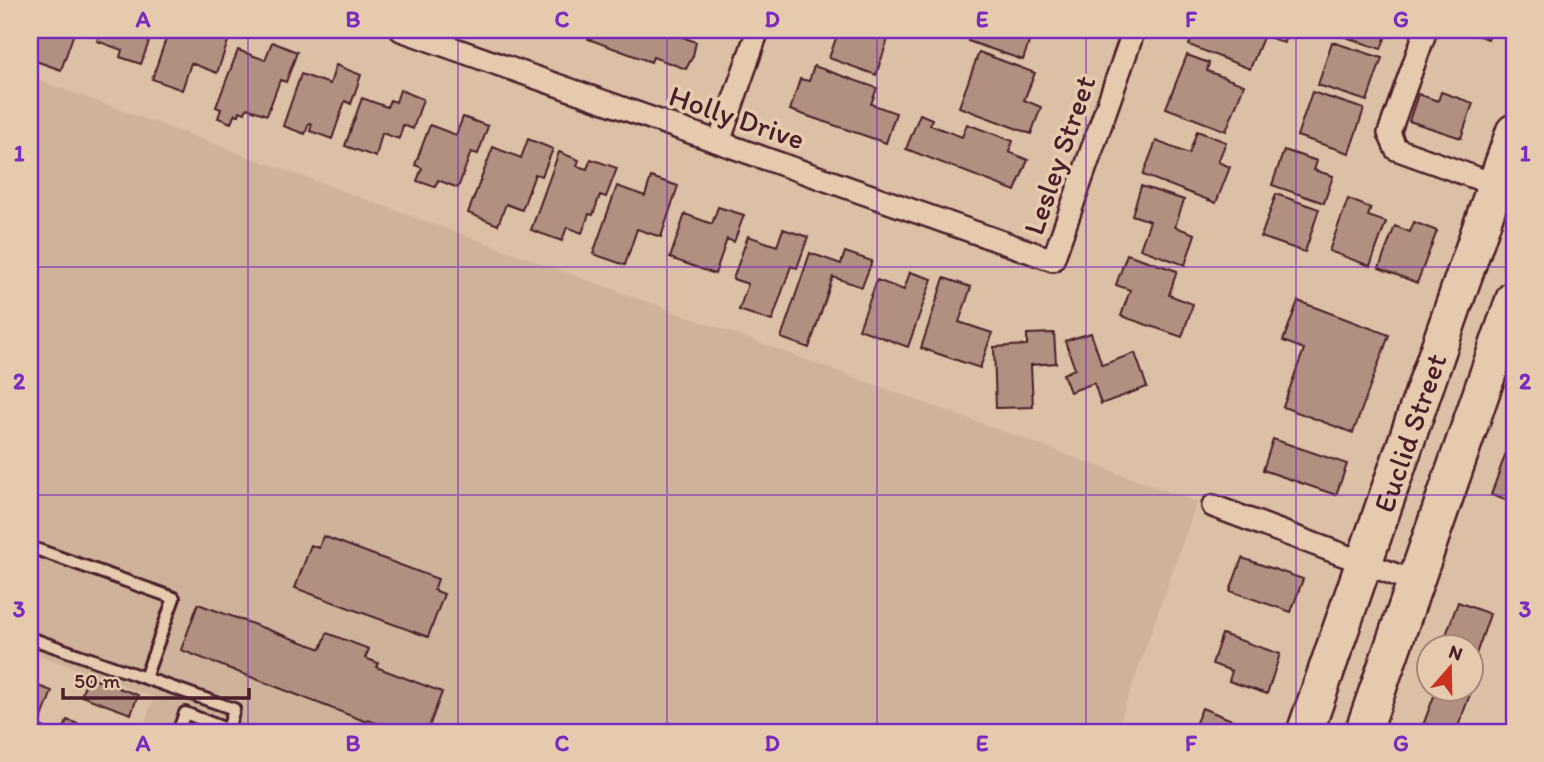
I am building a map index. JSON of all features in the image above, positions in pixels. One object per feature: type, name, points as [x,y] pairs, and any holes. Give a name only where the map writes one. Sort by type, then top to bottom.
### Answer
[{"type":"main road","name":"Euclid Street","points":[[1305,732],[1514,132]]},
{"type":"main road","name":"Euclid Street","points":[[1363,732],[1514,299]]},
{"type":"street","name":"Holly Drive","points":[[401,30],[1053,260]]},
{"type":"street","points":[[719,142],[758,30]]},
{"type":"street","name":"Lesley Street","points":[[1053,260],[1134,30]]},
{"type":"street","points":[[1426,30],[1389,133],[1396,149],[1496,185]]},
{"type":"street","points":[[1213,506],[1415,582]]},
{"type":"lane","points":[[30,547],[174,598],[145,678]]},
{"type":"lane","points":[[30,638],[234,709],[231,731],[185,713],[178,732]]},
{"type":"shaded area","points":[[30,77],[1197,502],[1116,732],[141,732],[154,697],[30,652]]},
{"type":"building","points":[[38,30],[75,30],[61,70],[30,59]]},
{"type":"building","points":[[101,30],[153,30],[141,64],[120,57],[122,50],[97,41]]},
{"type":"building","points":[[169,30],[232,30],[217,73],[191,63],[182,90],[152,79]]},
{"type":"building","points":[[592,30],[672,30],[671,33],[696,42],[686,69],[653,57],[651,62],[588,39]]},
{"type":"building","points":[[839,30],[891,30],[876,75],[829,58]]},
{"type":"building","points":[[971,30],[1033,30],[1023,60],[968,41]]},
{"type":"building","points":[[1039,30],[1068,30],[1065,38]]},
{"type":"building","points":[[1195,30],[1289,30],[1284,43],[1264,35],[1250,69],[1189,45]]},
{"type":"building","points":[[1341,30],[1388,30],[1381,49],[1339,35]]},
{"type":"building","points":[[1462,30],[1491,30],[1488,39]]},
{"type":"building","points":[[272,42],[297,52],[286,82],[280,80],[267,115],[247,108],[245,113],[240,111],[239,115],[235,114],[231,123],[218,118],[221,109],[216,107],[238,50],[265,60]]},
{"type":"building","points":[[1332,42],[1382,58],[1367,101],[1318,85]]},
{"type":"building","points":[[979,52],[1035,73],[1024,100],[1041,107],[1031,134],[959,107]]},
{"type":"building","points":[[1187,55],[1209,63],[1207,71],[1244,85],[1226,131],[1166,108]]},
{"type":"building","points":[[336,65],[361,75],[351,104],[345,101],[332,139],[310,131],[312,124],[309,123],[305,134],[283,126],[301,74],[330,84]]},
{"type":"building","points":[[814,66],[877,88],[871,104],[896,113],[886,143],[790,110],[800,79],[809,81]]},
{"type":"building","points":[[400,90],[423,99],[413,129],[403,125],[399,139],[382,133],[376,157],[345,146],[362,98],[387,107],[390,100],[396,102]]},
{"type":"building","points":[[1312,92],[1364,109],[1349,153],[1297,136]]},
{"type":"building","points":[[1441,92],[1473,103],[1461,138],[1409,121],[1418,94],[1438,101]]},
{"type":"building","points":[[920,114],[932,119],[930,125],[962,137],[967,124],[1013,141],[1009,152],[1028,160],[1015,191],[906,149]]},
{"type":"building","points":[[463,117],[488,126],[478,154],[471,152],[458,188],[438,180],[435,187],[417,181],[422,168],[415,165],[430,125],[456,135]]},
{"type":"building","points":[[1197,131],[1226,142],[1218,162],[1230,167],[1216,203],[1143,175],[1156,141],[1189,154]]},
{"type":"building","points":[[528,139],[553,149],[542,176],[535,174],[522,210],[506,204],[498,225],[468,213],[493,147],[521,158]]},
{"type":"building","points":[[1284,150],[1317,161],[1314,170],[1333,176],[1324,203],[1272,185]]},
{"type":"building","points":[[559,152],[579,160],[577,166],[587,169],[591,159],[617,168],[606,197],[600,195],[593,215],[589,214],[582,233],[567,227],[562,241],[531,230]]},
{"type":"building","points":[[651,177],[678,186],[661,237],[637,229],[625,265],[593,254],[617,186],[645,196]]},
{"type":"building","points":[[1141,186],[1184,200],[1175,227],[1195,234],[1185,265],[1140,249],[1150,221],[1132,215]]},
{"type":"building","points":[[1276,194],[1319,209],[1305,252],[1261,237]]},
{"type":"building","points":[[1348,199],[1371,208],[1368,216],[1386,222],[1370,266],[1329,251]]},
{"type":"building","points":[[718,207],[744,215],[734,242],[727,239],[715,274],[670,258],[685,214],[712,224]]},
{"type":"building","points":[[1414,222],[1437,231],[1417,283],[1379,268],[1395,226],[1410,232]]},
{"type":"building","points":[[783,229],[808,237],[797,268],[791,266],[772,321],[739,310],[748,284],[733,279],[748,236],[777,246]]},
{"type":"building","points":[[845,252],[872,261],[862,287],[833,277],[809,348],[781,338],[810,253],[841,264]]},
{"type":"building","points":[[1127,254],[1177,271],[1169,295],[1193,304],[1182,337],[1121,316],[1130,290],[1116,285]]},
{"type":"building","points":[[910,272],[932,279],[908,347],[859,329],[877,280],[904,290]]},
{"type":"building","points":[[944,278],[971,287],[959,322],[992,333],[980,368],[921,348]]},
{"type":"building","points":[[1298,301],[1389,335],[1353,433],[1283,407],[1304,349],[1283,341]]},
{"type":"building","points":[[1054,333],[1056,363],[1031,365],[1033,407],[996,408],[994,347],[1027,345],[1027,334]]},
{"type":"building","points":[[1091,333],[1102,365],[1135,353],[1147,387],[1101,404],[1094,383],[1070,392],[1063,374],[1075,369],[1065,341]]},
{"type":"building","points":[[1273,439],[1347,464],[1336,495],[1263,470]]},
{"type":"building","points":[[1509,444],[1514,446],[1514,503],[1491,495]]},
{"type":"building","points":[[323,536],[438,579],[434,590],[444,594],[428,637],[295,588],[311,545],[319,548]]},
{"type":"building","points":[[1242,558],[1303,579],[1291,612],[1230,591]]},
{"type":"building","points":[[1458,602],[1490,614],[1484,632],[1447,632]]},
{"type":"building","points":[[198,604],[321,649],[327,633],[369,649],[365,658],[378,663],[376,667],[442,692],[427,732],[401,732],[368,720],[367,722],[181,650]]},
{"type":"building","points":[[1222,634],[1280,654],[1267,694],[1229,681],[1232,671],[1212,664]]},
{"type":"building","points":[[88,677],[138,695],[131,714],[81,696]]},
{"type":"building","points":[[30,683],[52,691],[41,720],[32,716],[30,718]]},
{"type":"building","points":[[1432,702],[1467,702],[1456,732],[1433,732],[1422,728]]},
{"type":"building","points":[[1202,708],[1252,728],[1250,732],[1192,732]]},
{"type":"building","points":[[67,720],[101,732],[63,732]]},
{"type":"building","points":[[32,723],[53,731],[53,732],[30,732]]}]
